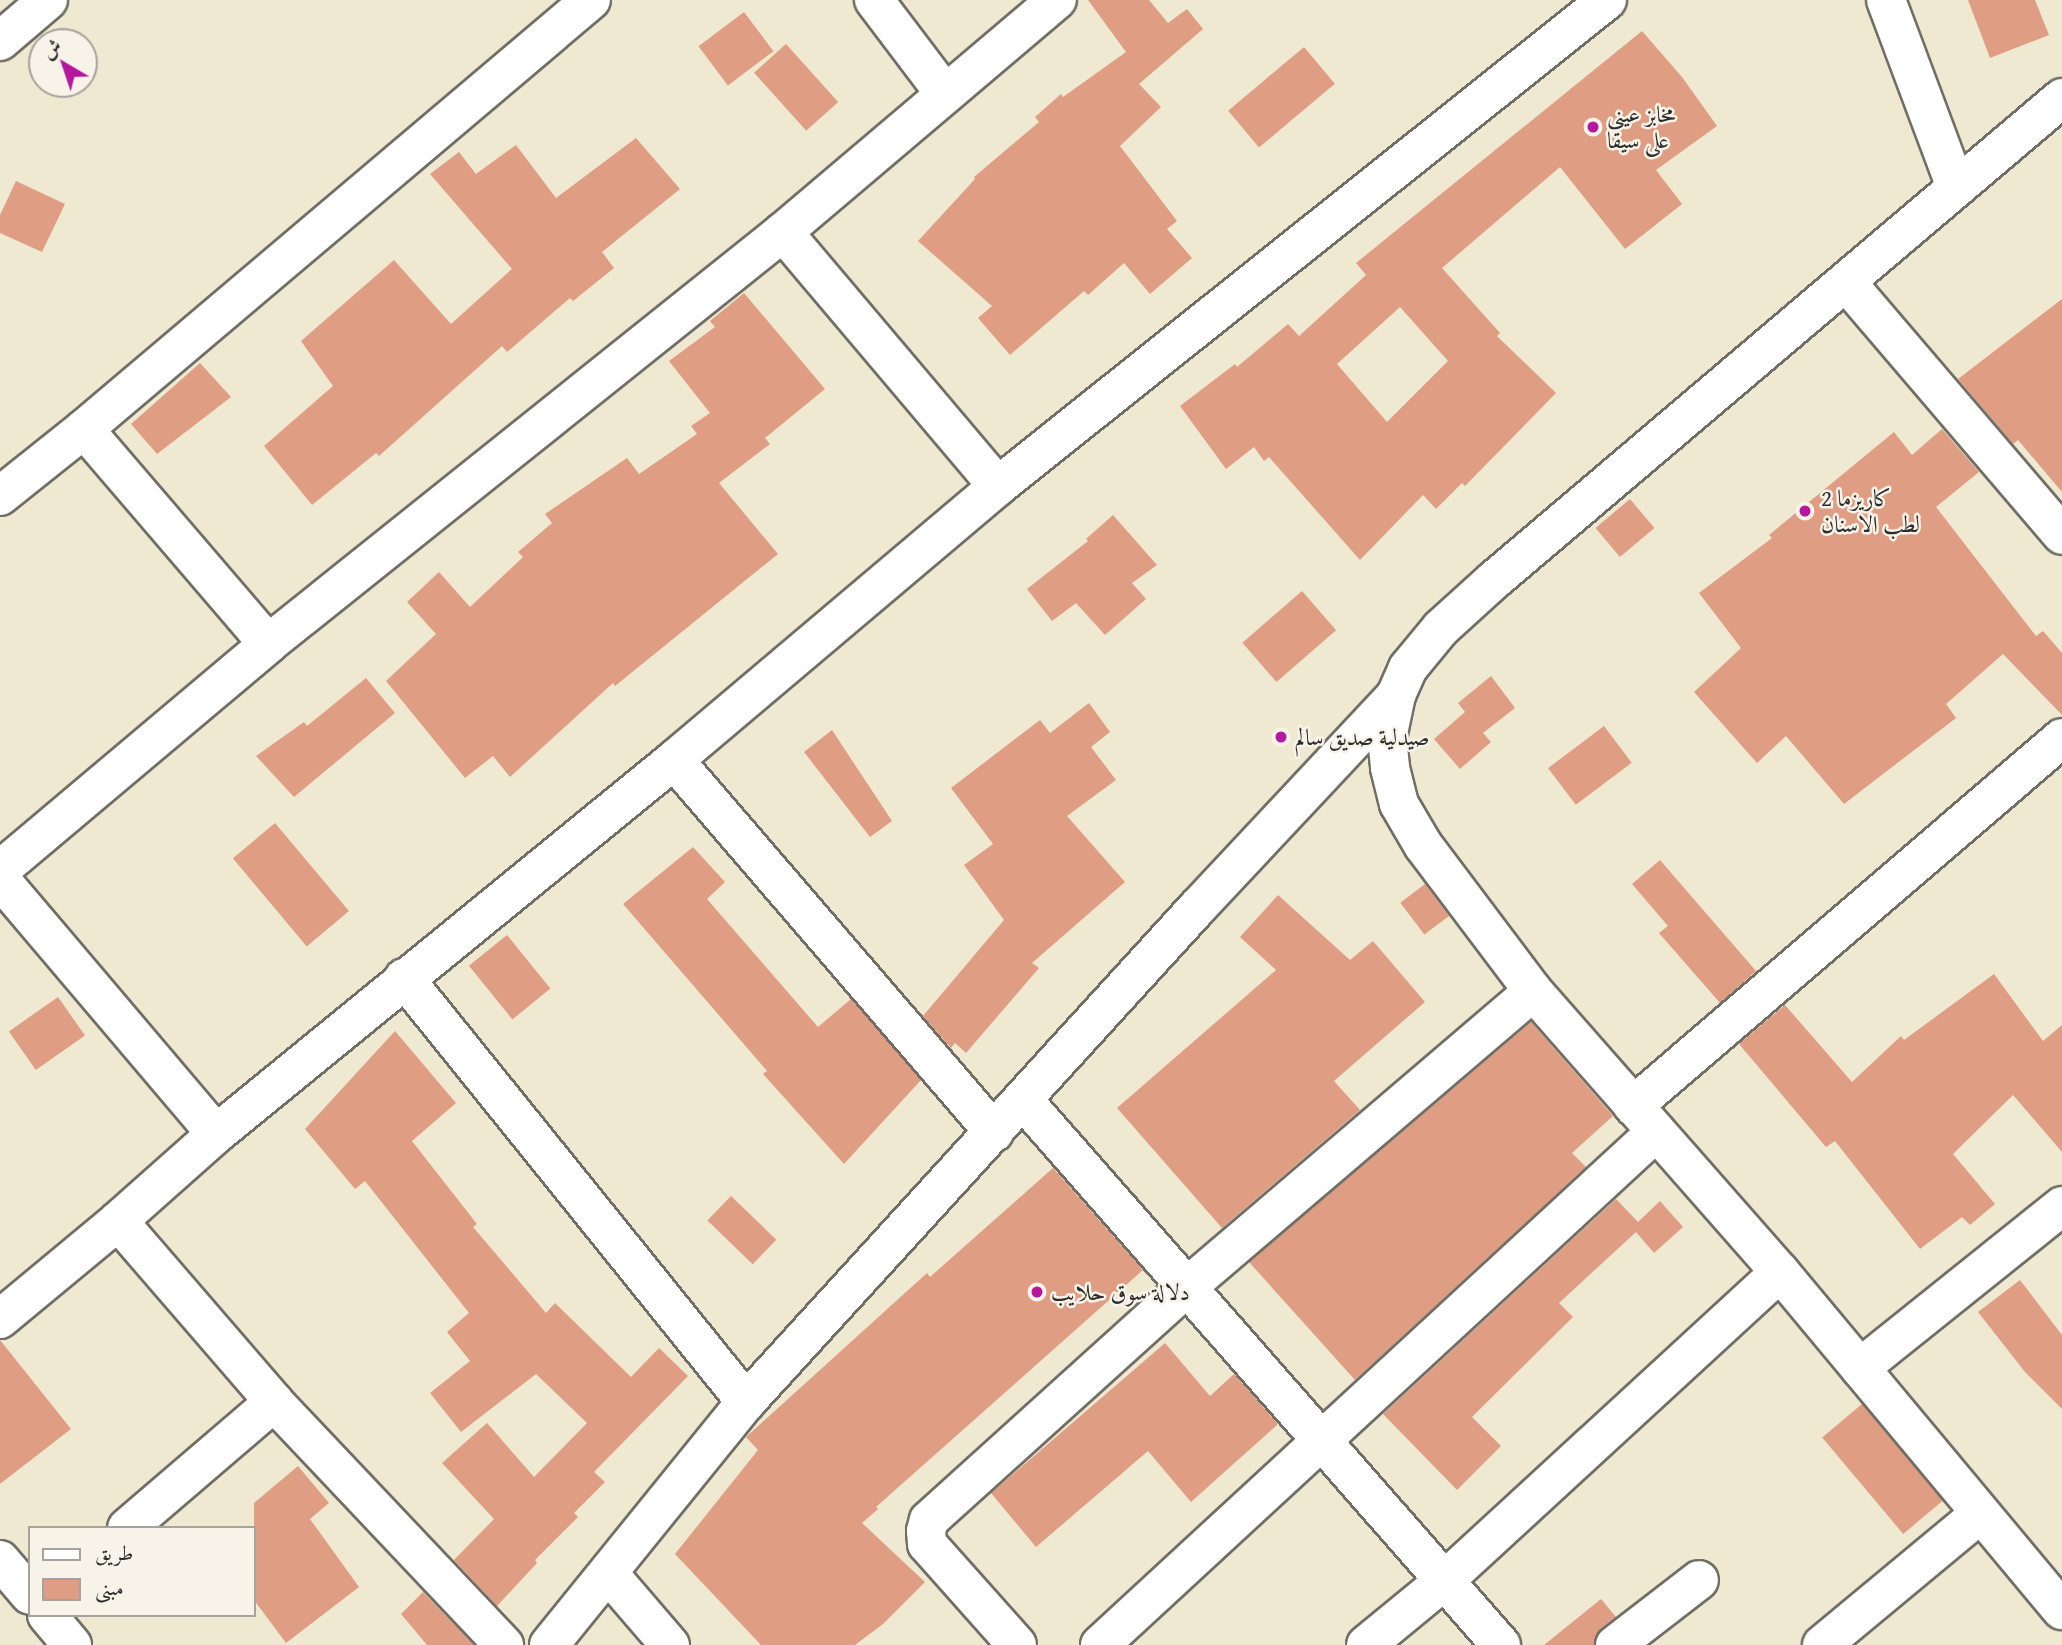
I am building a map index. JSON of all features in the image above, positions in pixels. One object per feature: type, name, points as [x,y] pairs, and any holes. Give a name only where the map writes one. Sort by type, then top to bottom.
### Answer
[{"type":"street","points":[[0,41],[48,0]]},
{"type":"street","points":[[6,478],[84,429],[591,0]]},
{"type":"street","points":[[874,0],[945,94]]},
{"type":"street","points":[[0,870],[268,644],[783,232],[1057,0]]},
{"type":"street","points":[[0,1319],[118,1221],[216,1134],[674,760],[998,486],[1607,0]]},
{"type":"street","points":[[1886,0],[1956,187]]},
{"type":"street","points":[[2062,98],[1441,628],[1408,668],[1395,695],[1387,738],[1390,768],[1399,804],[1423,845],[1533,991],[1780,1272],[2062,1611]]},
{"type":"street","points":[[783,232],[998,486]]},
{"type":"street","points":[[1847,283],[2062,535]]},
{"type":"street","points":[[84,429],[268,644]]},
{"type":"street","points":[[549,1645],[746,1402],[1395,695]]},
{"type":"street","points":[[1100,1645],[1321,1440],[1644,1119],[2062,738]]},
{"type":"street","points":[[674,760],[993,1132]]},
{"type":"street","points":[[0,878],[216,1134]]},
{"type":"street","points":[[404,978],[746,1402]]},
{"type":"street","points":[[1017,1645],[927,1544],[929,1520],[1187,1287],[1533,991]]},
{"type":"street","points":[[1023,1100],[1501,1645]]},
{"type":"street","points":[[1860,1368],[2062,1206]]},
{"type":"street","points":[[118,1221],[274,1402],[504,1645]]},
{"type":"street","points":[[1366,1645],[1444,1581],[1780,1272]]},
{"type":"street","points":[[129,1526],[274,1402]]},
{"type":"street","points":[[1822,1645],[1980,1514]]},
{"type":"street","points":[[0,1560],[28,1593]]},
{"type":"street","points":[[608,1573],[670,1645]]},
{"type":"street","points":[[1615,1645],[1699,1580]]},
{"type":"street","points":[[49,1617],[72,1645]]},
{"type":"building","points":[[1088,0],[1149,0],[1168,23],[1187,9],[1203,29],[1139,84],[1161,107],[1120,146],[1177,221],[1167,229],[1192,258],[1150,294],[1124,263],[1088,295],[1084,291],[1010,355],[978,318],[992,306],[918,241],[974,177],[1039,122],[1035,117],[1061,94],[1063,97],[1126,52]]},
{"type":"building","points":[[1968,0],[2035,0],[2049,35],[1990,58]]},
{"type":"building","points":[[744,12],[773,51],[728,85],[698,46]]},
{"type":"building","points":[[1642,31],[1682,77],[1717,126],[1656,170],[1682,204],[1625,249],[1560,167],[1442,268],[1500,333],[1497,336],[1556,393],[1465,486],[1462,483],[1436,509],[1423,495],[1360,560],[1269,457],[1264,461],[1254,447],[1226,469],[1180,406],[1235,364],[1237,367],[1288,324],[1299,336],[1366,275],[1356,263]],"holes":[[[1400,307],[1448,361],[1387,422],[1337,364]]]},
{"type":"building","points":[[786,44],[838,102],[806,131],[754,73]]},
{"type":"building","points":[[1304,47],[1335,84],[1259,147],[1228,111]]},
{"type":"building","points":[[636,138],[680,189],[602,252],[614,268],[573,301],[570,298],[507,352],[502,346],[379,456],[376,453],[312,505],[264,446],[333,386],[301,341],[394,260],[451,324],[512,269],[430,174],[459,152],[476,174],[516,145],[556,198]]},
{"type":"building","points":[[16,181],[65,204],[42,252],[0,233],[0,215]]},
{"type":"building","points":[[744,293],[825,389],[765,438],[770,444],[719,483],[778,554],[615,686],[613,683],[510,777],[493,756],[465,778],[386,681],[436,634],[407,602],[439,572],[470,607],[523,557],[518,552],[552,523],[545,514],[627,458],[639,474],[697,434],[691,426],[710,413],[669,361],[715,327],[710,321]]},
{"type":"building","points":[[2062,299],[2062,492],[2018,440],[2013,444],[1958,379]]},
{"type":"building","points":[[200,363],[231,397],[157,454],[131,424]]},
{"type":"building","points":[[1942,429],[1979,472],[1936,507],[2036,636],[2043,631],[2062,653],[2062,715],[2003,654],[1946,704],[1956,718],[1844,804],[1786,736],[1757,763],[1694,692],[1741,648],[1699,593],[1772,538],[1769,535],[1894,432],[1912,455]]},
{"type":"building","points":[[1630,499],[1654,528],[1620,557],[1596,528]]},
{"type":"building","points":[[1113,515],[1157,565],[1132,583],[1146,599],[1105,635],[1076,603],[1052,621],[1027,589],[1088,541],[1086,539]]},
{"type":"building","points":[[1302,591],[1336,630],[1276,682],[1242,643]]},
{"type":"building","points":[[1491,676],[1515,708],[1483,733],[1491,742],[1460,769],[1434,739],[1465,712],[1458,703]]},
{"type":"building","points":[[366,678],[395,713],[294,797],[256,756],[304,722],[307,726]]},
{"type":"building","points":[[1089,703],[1110,732],[1091,747],[1116,780],[1067,816],[1125,882],[1032,963],[1039,968],[966,1053],[955,1043],[951,1048],[923,1016],[1004,920],[964,865],[993,844],[951,788],[1040,720],[1050,733]]},
{"type":"building","points":[[1604,726],[1632,763],[1576,805],[1548,768]]},
{"type":"building","points":[[832,730],[892,821],[870,837],[804,752]]},
{"type":"building","points":[[275,823],[349,911],[307,946],[233,858]]},
{"type":"building","points":[[693,847],[725,882],[707,899],[818,1027],[851,999],[921,1080],[844,1164],[763,1074],[767,1071],[623,904]]},
{"type":"building","points":[[1660,860],[1756,971],[1720,1003],[1659,933],[1668,926],[1632,884]]},
{"type":"building","points":[[1425,884],[1449,916],[1424,935],[1400,903]]},
{"type":"building","points":[[1278,895],[1350,960],[1373,941],[1425,1002],[1334,1081],[1360,1110],[1222,1228],[1117,1108],[1276,970],[1240,937]]},
{"type":"building","points":[[507,935],[550,989],[512,1019],[469,966]]},
{"type":"building","points":[[1994,974],[2043,1041],[2062,1025],[2062,1152],[2013,1095],[1953,1154],[1995,1204],[1970,1225],[1962,1217],[1920,1249],[1835,1141],[1826,1147],[1739,1044],[1785,1005],[1852,1082],[1901,1036],[1904,1040]]},
{"type":"building","points":[[58,997],[85,1036],[36,1070],[9,1031]]},
{"type":"building","points":[[1531,1022],[1613,1116],[1572,1153],[1586,1167],[1355,1380],[1249,1262]]},
{"type":"building","points":[[395,1031],[456,1103],[412,1141],[477,1224],[473,1227],[546,1313],[555,1303],[631,1377],[659,1348],[688,1376],[594,1472],[605,1482],[574,1513],[578,1517],[535,1560],[537,1563],[497,1606],[454,1560],[494,1519],[442,1463],[487,1423],[534,1477],[587,1423],[536,1374],[461,1432],[430,1393],[470,1361],[447,1332],[469,1313],[365,1181],[355,1189],[305,1129]]},
{"type":"building","points":[[1053,1168],[1143,1270],[876,1507],[878,1509],[862,1523],[925,1582],[883,1624],[855,1645],[761,1645],[675,1554],[758,1450],[746,1437],[927,1273],[930,1277]]},
{"type":"building","points":[[731,1196],[776,1240],[753,1264],[707,1220]]},
{"type":"building","points":[[1616,1199],[1638,1222],[1660,1201],[1683,1227],[1654,1253],[1636,1232],[1559,1303],[1573,1317],[1472,1417],[1501,1446],[1457,1490],[1383,1414]]},
{"type":"building","points":[[2020,1280],[2062,1335],[2062,1409],[2025,1372],[1978,1312]]},
{"type":"building","points":[[0,1340],[71,1429],[0,1484]]},
{"type":"building","points":[[1165,1343],[1210,1396],[1234,1374],[1278,1424],[1191,1502],[1148,1451],[1036,1547],[991,1493]]},
{"type":"building","points":[[1862,1404],[1943,1501],[1903,1534],[1822,1437]]},
{"type":"building","points":[[298,1466],[329,1503],[310,1519],[359,1587],[286,1643],[256,1603],[254,1503]]},
{"type":"building","points":[[423,1592],[474,1645],[427,1645],[401,1614]]},
{"type":"building","points":[[1601,1599],[1616,1617],[1601,1628],[1594,1645],[1544,1645]]},
{"type":"place","name":"مخابز عيني على سيقا","points":[[1593,127]]},
{"type":"place","name":"كاريزما 2 لطب الاسنان","points":[[1805,511]]},
{"type":"place","name":"صيدلية صديق سالم","points":[[1281,737]]},
{"type":"place","name":"دلالة سوق حلايب","points":[[1037,1292]]}]
